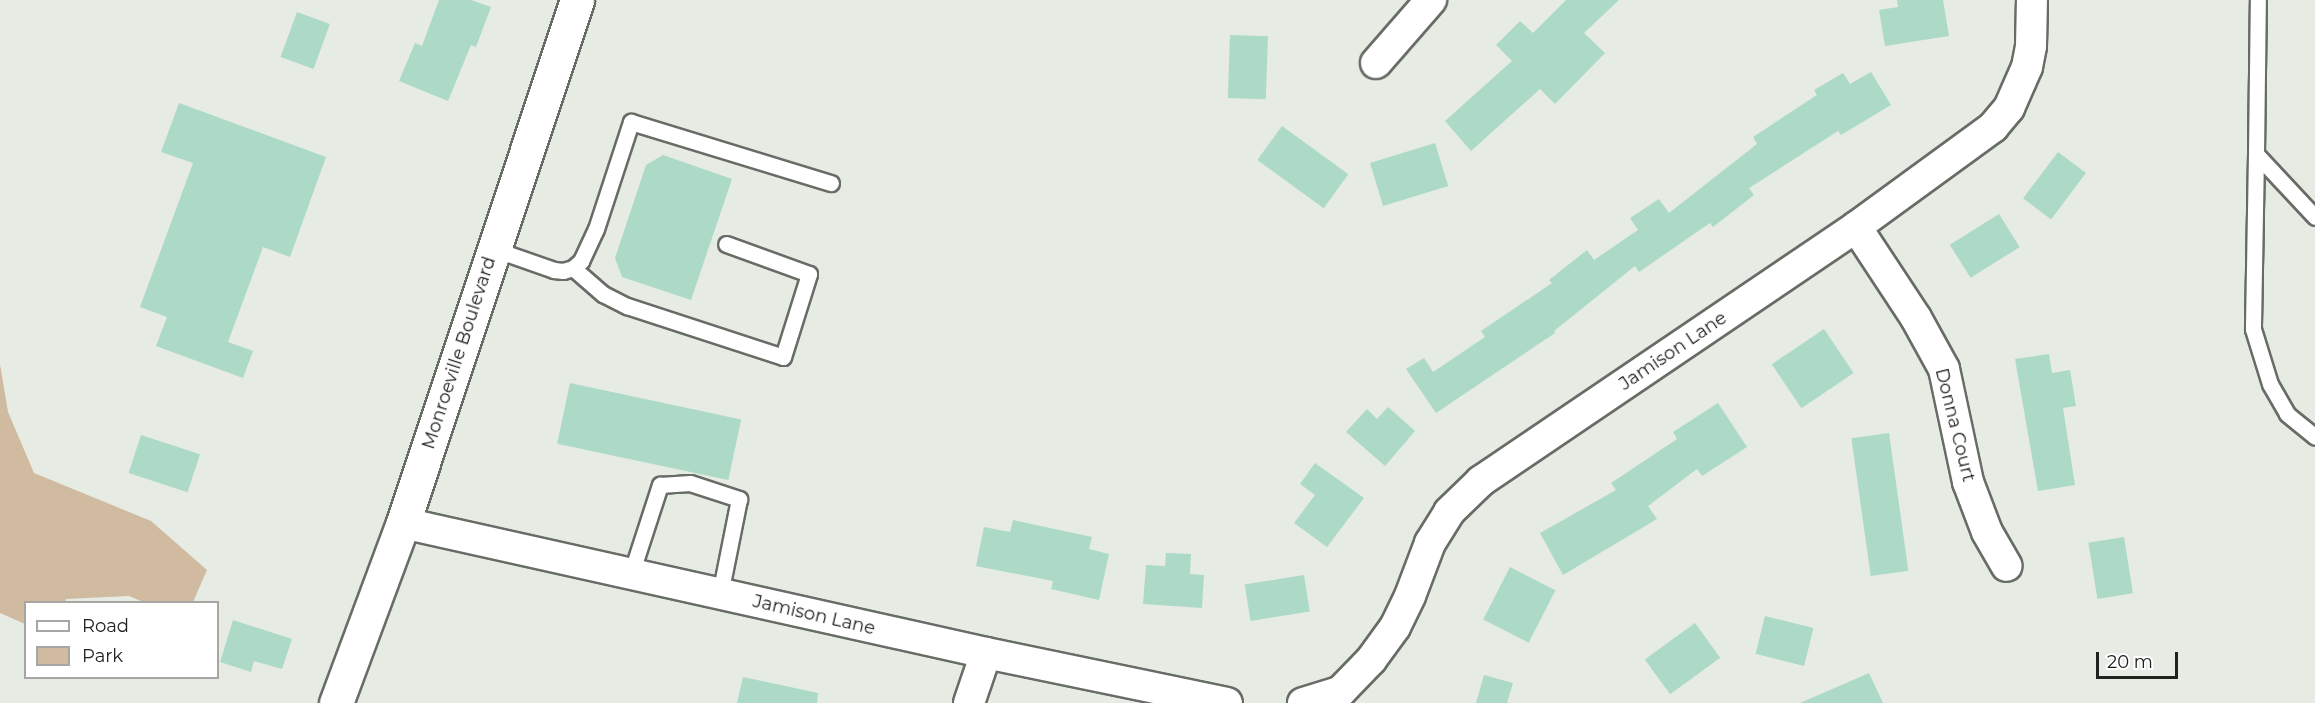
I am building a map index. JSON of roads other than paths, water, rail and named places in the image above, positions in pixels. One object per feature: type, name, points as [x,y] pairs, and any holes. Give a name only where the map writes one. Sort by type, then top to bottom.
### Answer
[{"type":"main road","name":"Monroeville Boulevard","points":[[336,703],[403,523],[494,249],[569,2]]},
{"type":"street","points":[[1376,63],[1431,0]]},
{"type":"street","name":"Jamison Lane","points":[[1303,703],[1343,698],[1395,627],[1410,596],[1430,543],[1449,512],[1481,481],[1856,227],[1972,145],[2009,108],[2027,68],[2031,46],[2032,0]]},
{"type":"street","name":"Donna Court","points":[[1856,227],[1916,318],[1944,369],[1968,482],[1987,532],[2007,566]]},
{"type":"street","name":"Jamison Lane","points":[[403,523],[986,653],[1227,703]]},
{"type":"street","points":[[969,703],[986,653]]},
{"type":"lane","points":[[2258,0],[2253,329],[2270,384],[2288,414],[2315,437]]},
{"type":"lane","points":[[494,249],[554,270],[563,271],[573,268],[581,261],[596,229],[631,122],[831,183]]},
{"type":"lane","points":[[2256,154],[2315,217]]},
{"type":"lane","points":[[573,268],[603,294],[627,306],[783,357],[809,274],[726,244]]},
{"type":"lane","points":[[632,574],[660,485],[690,483],[739,499],[720,594]]}]
